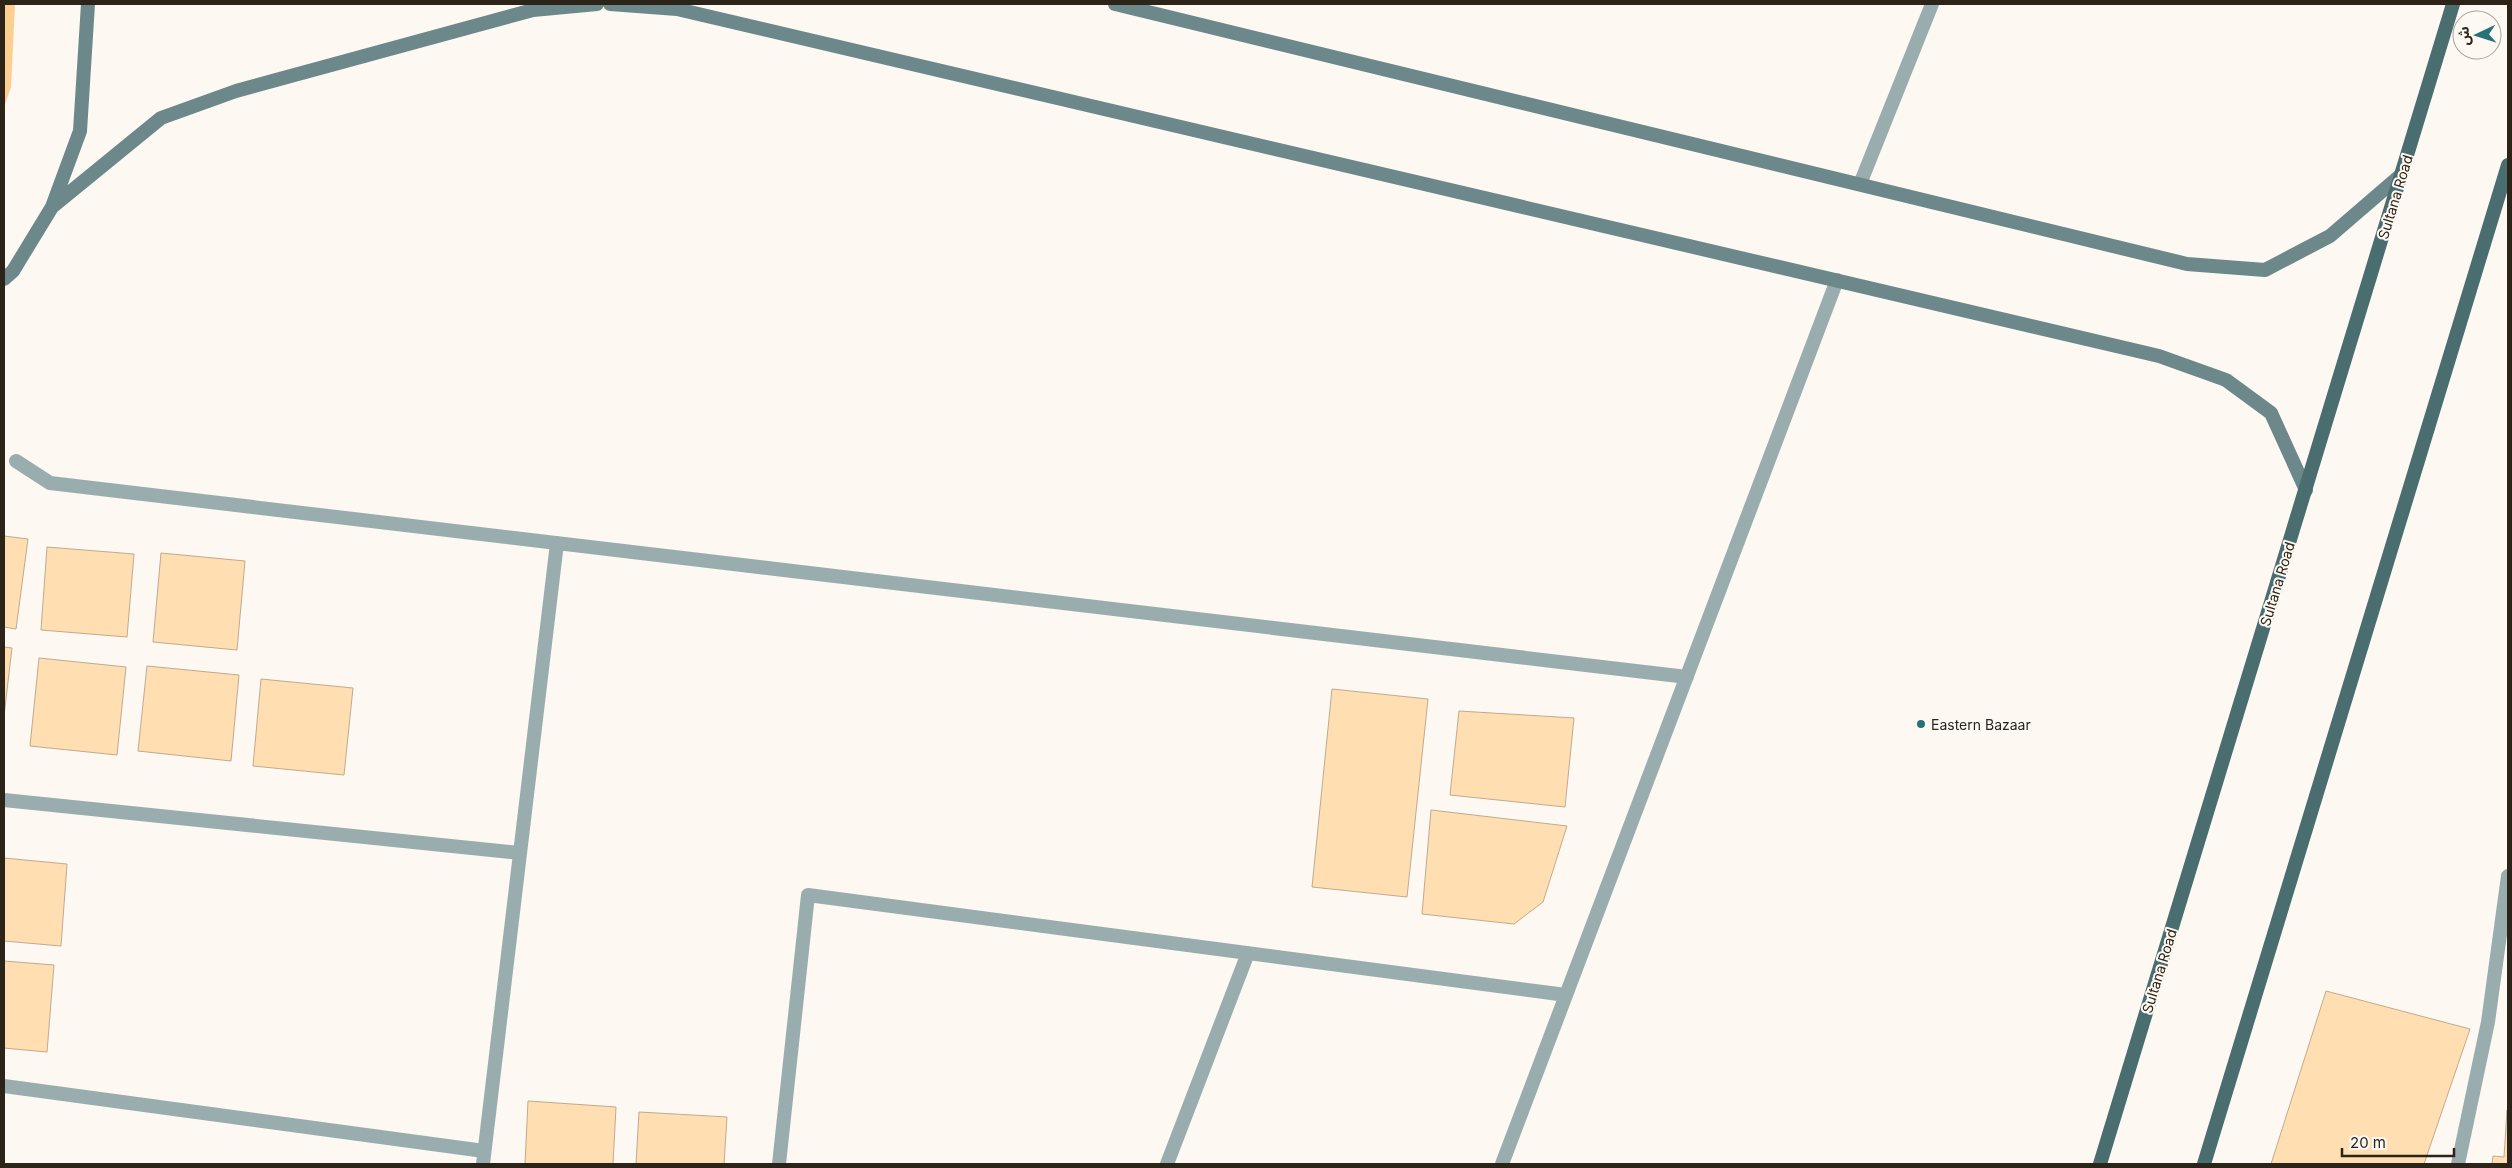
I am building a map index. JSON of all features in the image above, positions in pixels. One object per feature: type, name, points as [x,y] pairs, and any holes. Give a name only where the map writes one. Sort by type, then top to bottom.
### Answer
[{"type":"main road","points":[[4,279],[13,271],[52,207],[80,131],[88,4]]},
{"type":"main road","points":[[52,207],[161,118],[236,92],[533,10],[597,4]]},
{"type":"main road","points":[[610,4],[677,9],[2159,356],[2226,380],[2271,413],[2306,490]]},
{"type":"main road","points":[[1115,4],[2187,264],[2265,270],[2330,236],[2402,174]]},
{"type":"main road","name":"Sultana Road","points":[[2100,1164],[2454,4]]},
{"type":"main road","points":[[2204,1164],[2508,165]]},
{"type":"street","points":[[1860,184],[1932,4]]},
{"type":"street","points":[[1502,1164],[1837,280]]},
{"type":"street","points":[[16,461],[50,483],[1686,677]]},
{"type":"street","points":[[4,1086],[483,1157],[557,543]]},
{"type":"street","points":[[4,800],[520,853]]},
{"type":"street","points":[[2458,1164],[2488,1022],[2508,876]]},
{"type":"street","points":[[779,1164],[808,895],[1566,995]]},
{"type":"street","points":[[1167,1164],[1248,953]]},
{"type":"shaded area","points":[[4,4],[15,4],[11,87],[4,107]]},
{"type":"building","points":[[4,536],[28,539],[16,629],[4,627]]},
{"type":"building","points":[[47,547],[134,554],[127,637],[41,630]]},
{"type":"building","points":[[161,553],[245,561],[237,650],[153,642]]},
{"type":"building","points":[[4,647],[12,648],[4,716]]},
{"type":"building","points":[[39,658],[126,667],[117,755],[30,746]]},
{"type":"building","points":[[147,666],[239,675],[231,761],[138,751]]},
{"type":"building","points":[[261,679],[353,688],[344,775],[253,766]]},
{"type":"building","points":[[1332,689],[1428,699],[1407,897],[1312,887]]},
{"type":"building","points":[[1459,711],[1574,718],[1565,807],[1450,795]]},
{"type":"building","points":[[1431,810],[1567,826],[1543,902],[1514,924],[1422,914]]},
{"type":"building","points":[[4,858],[67,864],[61,946],[4,941]]},
{"type":"building","points":[[4,961],[54,965],[47,1052],[4,1048]]},
{"type":"building","points":[[2326,991],[2470,1029],[2424,1164],[2271,1164]]},
{"type":"building","points":[[528,1101],[616,1107],[613,1164],[525,1164]]},
{"type":"building","points":[[2507,1110],[2508,1164],[2492,1164],[2493,1156],[2504,1157]]},
{"type":"building","points":[[639,1112],[727,1117],[724,1164],[636,1164]]},
{"type":"place","name":"Eastern Bazaar","points":[[1921,724]]}]
